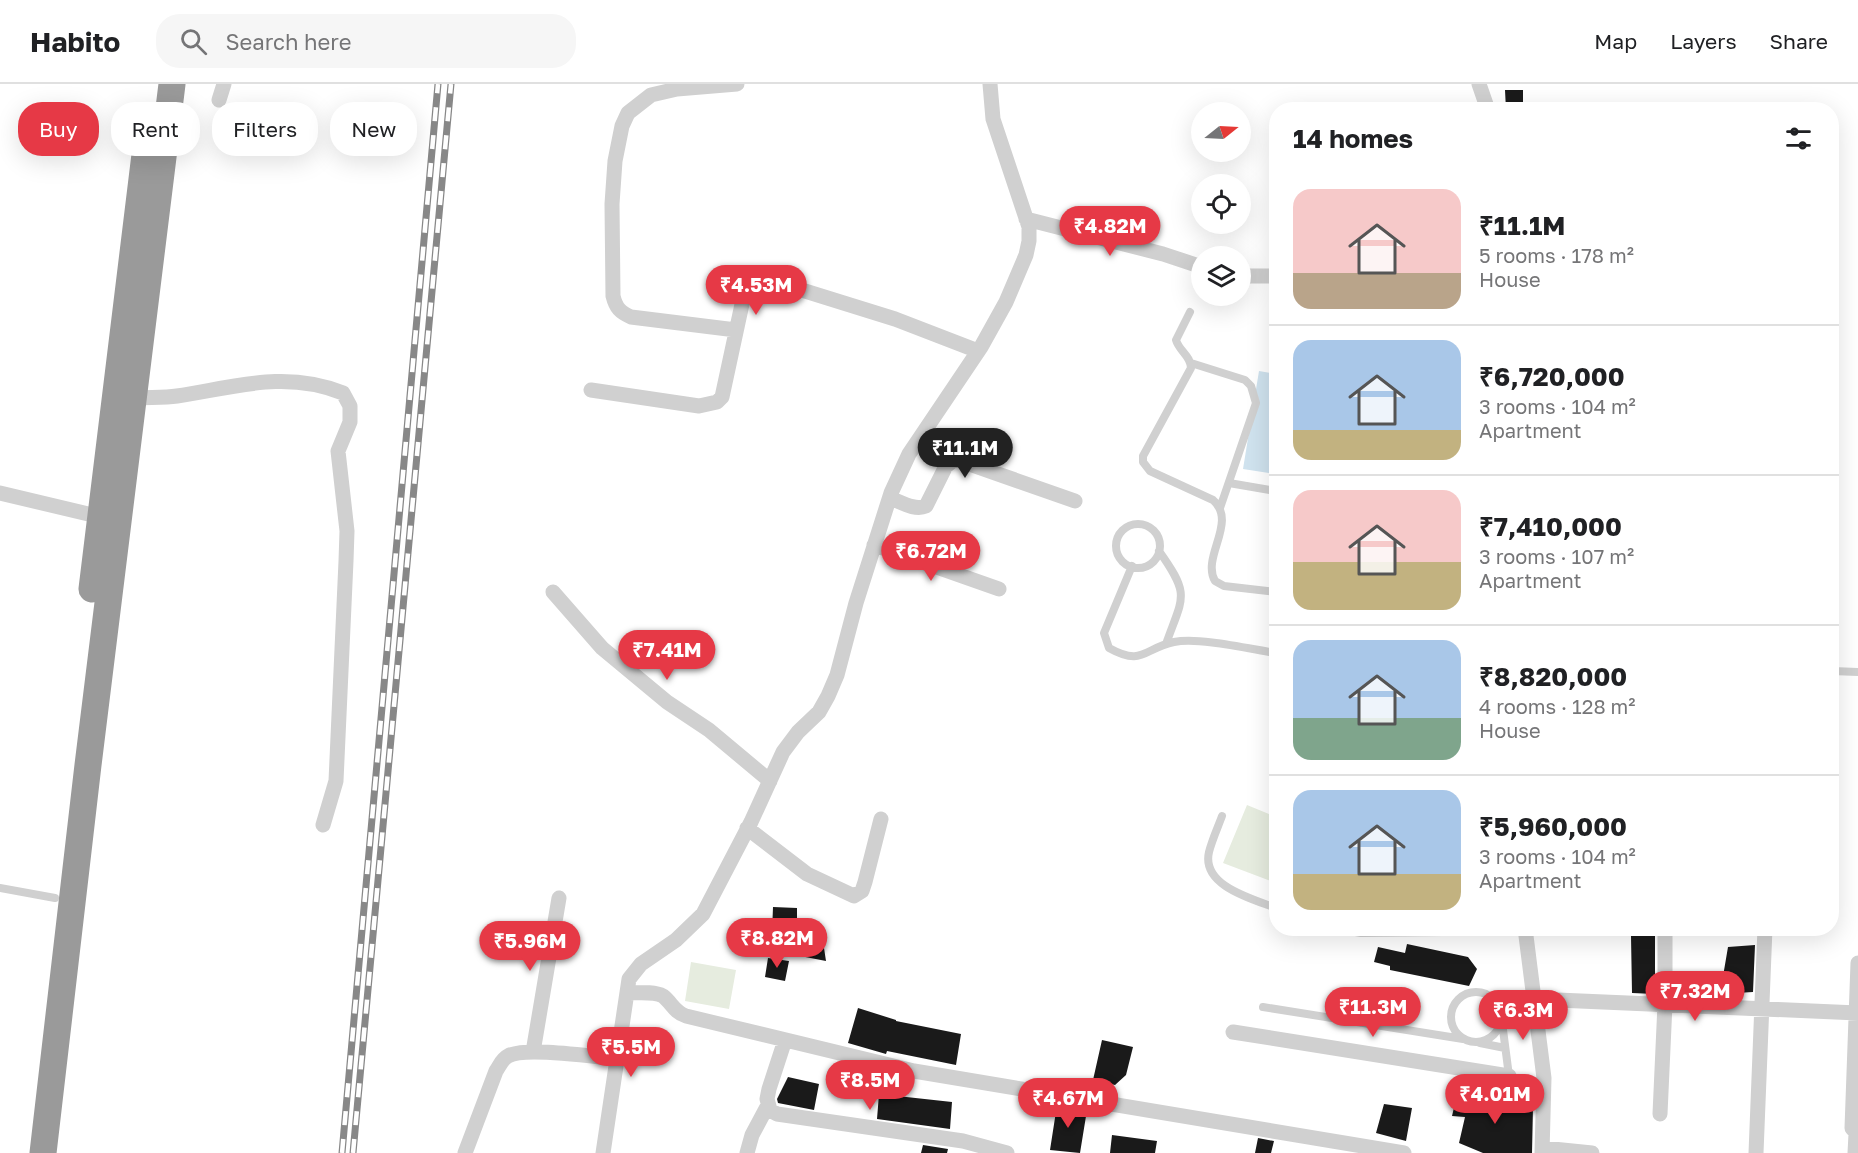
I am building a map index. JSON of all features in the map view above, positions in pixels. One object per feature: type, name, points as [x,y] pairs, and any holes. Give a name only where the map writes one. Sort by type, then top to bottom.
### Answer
[{"type":"highway","points":[[25,1153],[154,84]]},
{"type":"highway","points":[[43,1153],[88,765],[172,84]]},
{"type":"street","points":[[219,100],[224,84]]},
{"type":"street","points":[[736,330],[632,317],[621,312],[613,296],[612,204],[615,161],[622,126],[628,113],[651,95],[677,89],[737,84]]},
{"type":"street","points":[[603,1153],[629,979],[641,964],[676,940],[703,914],[786,746],[819,712],[828,696],[837,675],[874,545],[890,498],[909,454],[978,351],[1006,302],[1026,255],[1029,241],[1026,219],[993,119],[990,84]]},
{"type":"street","points":[[1479,84],[1485,102]]},
{"type":"street","points":[[1026,219],[1191,263]]},
{"type":"street","points":[[591,390],[699,406],[717,402],[722,397],[747,281],[757,276],[895,319],[978,351]]},
{"type":"street","points":[[1251,276],[1269,276]]},
{"type":"street","points":[[135,398],[174,397],[251,384],[310,382],[343,393],[350,406],[350,422],[338,451],[347,531],[336,781],[323,825]]},
{"type":"street","points":[[890,498],[920,508],[926,506],[946,466],[956,459],[1075,501]]},
{"type":"street","points":[[0,493],[101,517]]},
{"type":"street","points":[[874,545],[999,589]]},
{"type":"street","points":[[553,592],[602,648],[619,663],[668,702],[709,730],[770,781]]},
{"type":"street","points":[[747,828],[807,874],[854,896],[862,891],[881,819]]},
{"type":"street","points":[[533,1052],[559,898]]},
{"type":"street","points":[[1526,936],[1544,1086],[1542,1151],[1592,1153]]},
{"type":"street","points":[[1660,1114],[1665,1004],[1665,936]]},
{"type":"street","points":[[1756,1153],[1764,936]]},
{"type":"street","points":[[1855,1153],[1857,1135],[1852,1128],[1856,1075],[1858,963]]},
{"type":"street","points":[[627,993],[657,994],[679,1013],[686,1016],[914,1071],[1404,1153]]},
{"type":"street","points":[[1534,999],[1856,1013]]},
{"type":"street","points":[[1233,1032],[1509,1076]]},
{"type":"street","points":[[747,1153],[752,1135],[768,1105],[769,1089],[785,1040]]},
{"type":"street","points":[[465,1153],[490,1087],[504,1058],[510,1054],[533,1052],[618,1059]]},
{"type":"street","points":[[768,1105],[770,1110],[777,1114],[1007,1153]]},
{"type":"lane","points":[[1190,312],[1176,340],[1179,348],[1191,363],[1245,380],[1254,394],[1256,403],[1220,508]]},
{"type":"lane","points":[[1191,363],[1190,372],[1143,456],[1143,462],[1150,471],[1213,500],[1220,508],[1223,517],[1212,572],[1215,580],[1224,586],[1269,591]]},
{"type":"lane","points":[[1228,483],[1269,490]]},
{"type":"lane","points":[[1140,524],[1153,530],[1160,543],[1159,551],[1152,562],[1146,566],[1132,566],[1125,563],[1118,552],[1118,538],[1127,527],[1140,524]]},
{"type":"lane","points":[[1159,551],[1175,573],[1182,591],[1181,601],[1166,644]]},
{"type":"lane","points":[[1132,566],[1104,633],[1107,645],[1123,656],[1134,657],[1152,652],[1166,644],[1186,640],[1269,652]]},
{"type":"lane","points":[[1839,671],[1858,672]]},
{"type":"lane","points":[[1222,816],[1209,853],[1208,863],[1212,873],[1218,881],[1236,892],[1269,905]]},
{"type":"lane","points":[[0,888],[55,897]]},
{"type":"lane","points":[[1463,1039],[1457,1033],[1451,1017],[1457,1002],[1463,996],[1480,993],[1488,995],[1499,1007],[1501,1014],[1509,1076],[1544,1086]]},
{"type":"lane","points":[[1263,1007],[1463,1039],[1505,1048]]},
{"type":"lane","points":[[1479,1042],[1493,1036],[1498,1030],[1501,1014]]},
{"type":"shaded area","points":[[1247,805],[1269,814],[1269,880],[1223,863]]},
{"type":"shaded area","points":[[691,962],[736,970],[729,1009],[685,1001]]},
{"type":"water","points":[[1259,371],[1269,373],[1269,473],[1243,469]]},
{"type":"building","points":[[1505,90],[1523,90],[1523,102],[1506,102]]},
{"type":"building","points":[[773,907],[797,908],[797,934],[772,933]]},
{"type":"building","points":[[1631,936],[1655,936],[1655,994],[1632,993]]},
{"type":"building","points":[[797,943],[824,948],[826,961],[795,955]]},
{"type":"building","points":[[1407,944],[1468,957],[1477,969],[1469,986],[1390,970],[1390,966],[1374,962],[1378,947],[1405,953]]},
{"type":"building","points":[[1755,945],[1753,992],[1720,994],[1728,947]]},
{"type":"building","points":[[768,958],[789,961],[785,981],[765,977]]},
{"type":"building","points":[[858,1008],[896,1021],[961,1034],[956,1065],[887,1051],[886,1054],[848,1043]]},
{"type":"building","points":[[1102,1040],[1133,1047],[1126,1075],[1115,1085],[1093,1080]]},
{"type":"building","points":[[788,1077],[819,1084],[814,1110],[778,1103],[777,1099]]},
{"type":"building","points":[[1458,1091],[1533,1107],[1532,1153],[1483,1153],[1459,1143],[1465,1117],[1452,1116]]},
{"type":"building","points":[[879,1094],[952,1102],[950,1129],[877,1119]]},
{"type":"building","points":[[1384,1104],[1412,1108],[1406,1141],[1376,1133]]},
{"type":"building","points":[[1057,1105],[1087,1110],[1080,1153],[1050,1150]]},
{"type":"building","points":[[1112,1135],[1157,1141],[1155,1153],[1110,1153]]},
{"type":"building","points":[[1258,1138],[1274,1141],[1271,1153],[1255,1153]]},
{"type":"building","points":[[923,1145],[948,1149],[947,1153],[921,1153]]},
{"type":"railway","points":[[342,1153],[438,84]]},
{"type":"railway","points":[[353,1153],[451,84]]}]
